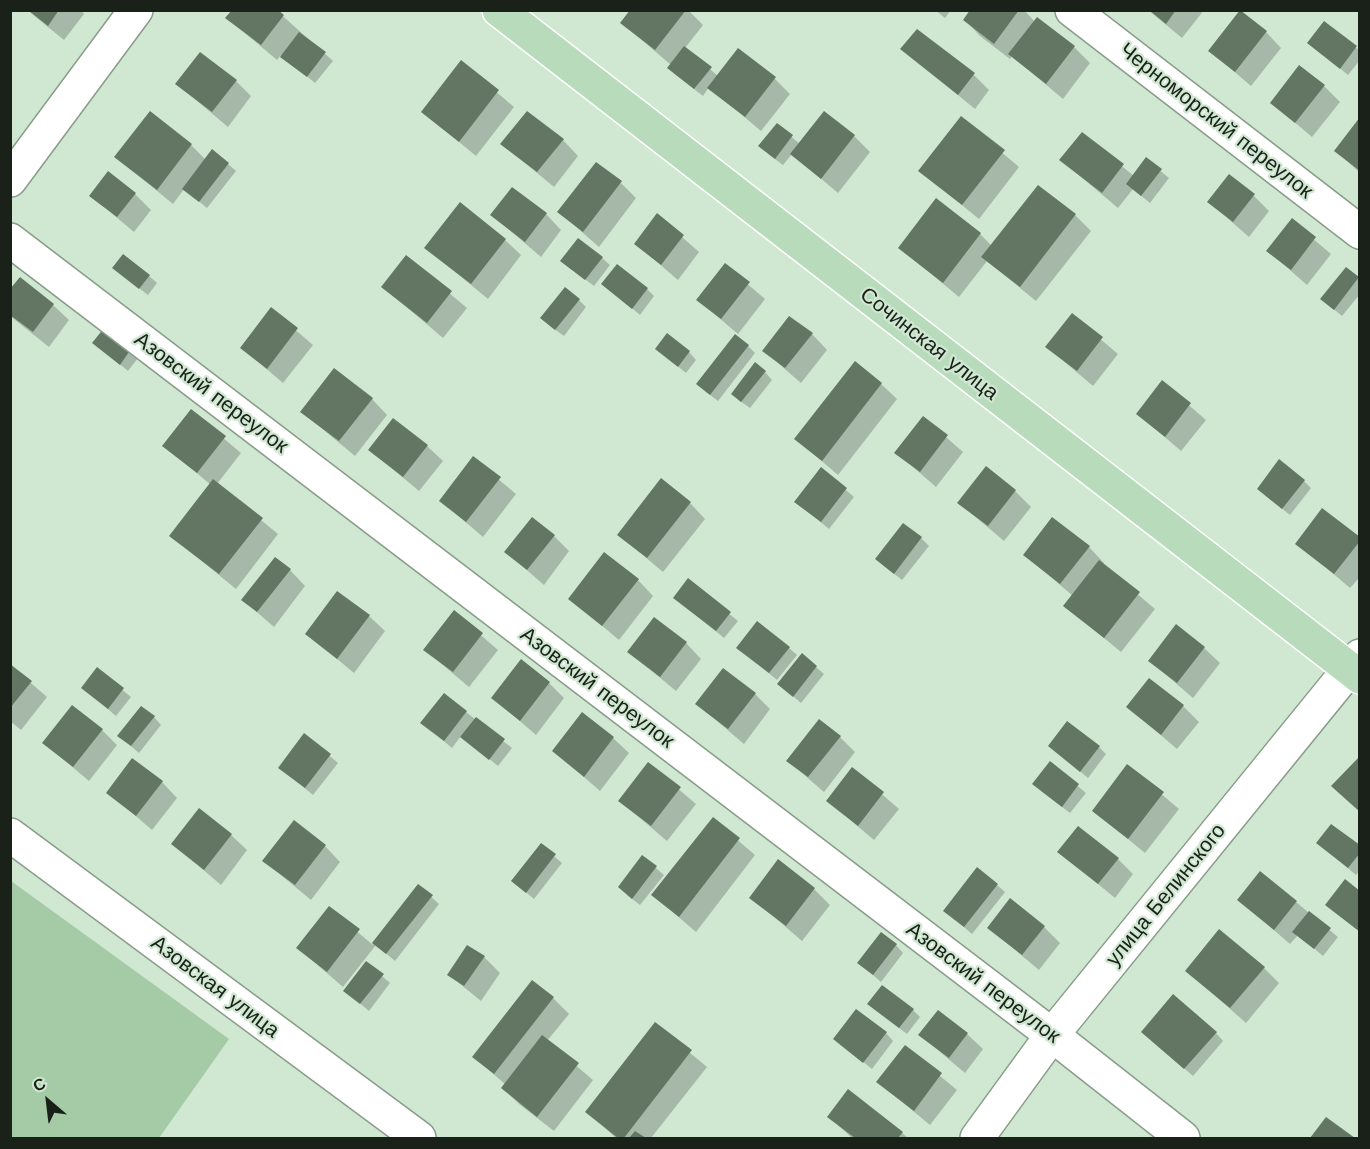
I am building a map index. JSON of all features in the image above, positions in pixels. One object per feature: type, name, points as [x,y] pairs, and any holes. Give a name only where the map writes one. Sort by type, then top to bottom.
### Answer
[{"type":"main road","name":"Сочинская улица","points":[[499,10],[1356,667]]},
{"type":"lane","points":[[10,180],[136,10]]},
{"type":"lane","name":"Черноморский переулок","points":[[1072,10],[1359,232]]},
{"type":"lane","name":"Азовский переулок","points":[[10,240],[1052,1035],[1183,1138]]},
{"type":"lane","name":"улица Белинского","points":[[977,1138],[1052,1035],[1356,667]]},
{"type":"lane","name":"Азовская улица","points":[[10,835],[419,1138]]},
{"type":"green space","points":[[11,881],[229,1039],[159,1138],[11,1138]]},
{"type":"building","points":[[28,10],[59,10],[48,26]]},
{"type":"building","points":[[232,10],[278,10],[284,15],[261,45],[225,18]]},
{"type":"building","points":[[630,10],[686,10],[655,50],[620,23]]},
{"type":"building","points":[[970,10],[1019,10],[994,44],[963,20]]},
{"type":"building","points":[[1149,10],[1176,10],[1166,24]]},
{"type":"building","points":[[1240,10],[1267,31],[1235,72],[1208,51]]},
{"type":"building","points":[[1037,17],[1075,46],[1046,84],[1008,54]]},
{"type":"building","points":[[1324,21],[1357,46],[1340,69],[1307,43]]},
{"type":"building","points":[[917,29],[975,73],[958,95],[900,49]]},
{"type":"building","points":[[299,32],[326,52],[307,77],[280,57]]},
{"type":"building","points":[[684,46],[712,67],[694,89],[667,68]]},
{"type":"building","points":[[738,48],[776,77],[745,117],[707,88]]},
{"type":"building","points":[[200,52],[237,80],[212,112],[175,84]]},
{"type":"building","points":[[461,60],[499,90],[459,142],[421,112]]},
{"type":"building","points":[[1299,65],[1325,85],[1295,123],[1270,103]]},
{"type":"building","points":[[150,111],[192,144],[157,190],[114,157]]},
{"type":"building","points":[[527,111],[564,139],[537,172],[500,144]]},
{"type":"building","points":[[824,111],[855,135],[821,179],[790,154]]},
{"type":"building","points":[[961,116],[1005,150],[962,205],[918,171]]},
{"type":"building","points":[[1360,117],[1360,171],[1334,151]]},
{"type":"building","points":[[777,123],[793,135],[775,159],[758,146]]},
{"type":"building","points":[[1082,132],[1124,164],[1102,193],[1059,160]]},
{"type":"building","points":[[212,149],[229,163],[199,202],[182,189]]},
{"type":"building","points":[[1146,157],[1162,169],[1141,196],[1126,184]]},
{"type":"building","points":[[596,162],[622,181],[583,232],[557,212]]},
{"type":"building","points":[[108,171],[136,193],[117,217],[89,196]]},
{"type":"building","points":[[1229,174],[1255,194],[1233,222],[1207,202]]},
{"type":"building","points":[[1038,185],[1076,214],[1020,287],[981,257]]},
{"type":"building","points":[[512,187],[547,213],[525,242],[490,215]]},
{"type":"building","points":[[936,198],[981,233],[943,283],[898,248]]},
{"type":"building","points":[[460,202],[506,239],[471,284],[424,248]]},
{"type":"building","points":[[657,213],[684,235],[661,265],[634,244]]},
{"type":"building","points":[[1292,218],[1316,237],[1291,270],[1266,251]]},
{"type":"building","points":[[578,238],[603,257],[585,280],[560,261]]},
{"type":"building","points":[[123,254],[150,275],[139,289],[112,268]]},
{"type":"building","points":[[406,255],[452,291],[427,323],[381,287]]},
{"type":"building","points":[[725,263],[750,282],[721,319],[696,300]]},
{"type":"building","points":[[617,264],[648,288],[632,309],[601,284]]},
{"type":"building","points":[[1346,267],[1359,277],[1334,310],[1320,299]]},
{"type":"building","points":[[20,277],[54,304],[33,332],[10,315],[10,289]]},
{"type":"building","points":[[565,287],[580,299],[555,330],[540,318]]},
{"type":"building","points":[[271,307],[298,328],[267,369],[240,348]]},
{"type":"building","points":[[1072,313],[1103,337],[1077,371],[1045,347]]},
{"type":"building","points":[[789,316],[813,333],[785,368],[762,351]]},
{"type":"building","points":[[104,328],[131,349],[120,365],[92,343]]},
{"type":"building","points":[[667,333],[690,351],[678,367],[655,349]]},
{"type":"building","points":[[735,334],[749,345],[710,395],[696,384]]},
{"type":"building","points":[[855,361],[882,383],[822,461],[794,439]]},
{"type":"building","points":[[755,362],[766,371],[741,402],[731,394]]},
{"type":"building","points":[[334,368],[373,398],[339,441],[300,412]]},
{"type":"building","points":[[1162,380],[1191,403],[1165,437],[1136,414]]},
{"type":"building","points":[[191,409],[226,436],[197,473],[162,446]]},
{"type":"building","points":[[923,416],[948,435],[920,472],[894,453]]},
{"type":"building","points":[[393,418],[428,445],[403,477],[368,450]]},
{"type":"building","points":[[473,456],[501,477],[466,522],[439,501]]},
{"type":"building","points":[[1279,459],[1305,480],[1282,509],[1257,489]]},
{"type":"building","points":[[986,466],[1016,490],[988,526],[957,503]]},
{"type":"building","points":[[821,467],[847,488],[821,522],[794,502]]},
{"type":"building","points":[[661,478],[691,502],[647,558],[617,535]]},
{"type":"building","points":[[213,479],[263,518],[219,574],[169,536]]},
{"type":"building","points":[[1322,508],[1360,537],[1360,541],[1334,574],[1295,544]]},
{"type":"building","points":[[532,517],[555,535],[527,570],[504,552]]},
{"type":"building","points":[[1052,517],[1090,546],[1060,584],[1023,555]]},
{"type":"building","points":[[903,523],[922,537],[894,574],[875,559]]},
{"type":"building","points":[[604,552],[639,579],[602,626],[568,599]]},
{"type":"building","points":[[275,557],[291,569],[257,612],[241,600]]},
{"type":"building","points":[[1099,560],[1140,592],[1104,638],[1063,606]]},
{"type":"building","points":[[688,578],[731,612],[716,631],[673,598]]},
{"type":"building","points":[[337,591],[370,615],[337,659],[305,634]]},
{"type":"building","points":[[454,610],[483,633],[453,672],[423,650]]},
{"type":"building","points":[[654,617],[687,642],[660,677],[627,652]]},
{"type":"building","points":[[757,621],[790,647],[769,673],[736,648]]},
{"type":"building","points":[[1176,624],[1205,647],[1177,683],[1148,661]]},
{"type":"building","points":[[802,653],[817,666],[793,697],[777,684]]},
{"type":"building","points":[[521,659],[550,682],[520,721],[491,698]]},
{"type":"building","points":[[10,664],[32,681],[10,708]]},
{"type":"building","points":[[97,667],[124,688],[108,709],[81,688]]},
{"type":"building","points":[[723,668],[756,693],[728,729],[695,704]]},
{"type":"building","points":[[1149,678],[1184,705],[1161,735],[1126,707]]},
{"type":"building","points":[[444,693],[467,711],[444,741],[420,723]]},
{"type":"building","points":[[72,705],[103,729],[73,767],[42,743]]},
{"type":"building","points":[[141,706],[155,716],[131,746],[117,736]]},
{"type":"building","points":[[582,712],[614,737],[584,777],[552,751]]},
{"type":"building","points":[[476,717],[505,739],[489,760],[460,737]]},
{"type":"building","points":[[819,719],[841,736],[808,777],[786,761]]},
{"type":"building","points":[[1067,721],[1100,746],[1080,772],[1048,746]]},
{"type":"building","points":[[304,733],[331,754],[305,788],[278,768]]},
{"type":"building","points":[[1360,756],[1360,812],[1331,786]]},
{"type":"building","points":[[132,758],[163,781],[136,816],[106,793]]},
{"type":"building","points":[[1050,761],[1079,784],[1062,807],[1032,784]]},
{"type":"building","points":[[648,762],[681,787],[651,826],[618,801]]},
{"type":"building","points":[[1127,764],[1164,792],[1128,839],[1092,811]]},
{"type":"building","points":[[852,767],[884,792],[858,826],[826,801]]},
{"type":"building","points":[[199,808],[232,834],[204,870],[171,844]]},
{"type":"building","points":[[713,817],[740,838],[679,917],[651,895]]},
{"type":"building","points":[[294,820],[326,845],[295,885],[262,861]]},
{"type":"building","points":[[1331,824],[1360,845],[1360,853],[1348,868],[1316,843]]},
{"type":"building","points":[[1078,826],[1119,858],[1098,884],[1057,852]]},
{"type":"building","points":[[541,843],[556,854],[526,893],[511,881]]},
{"type":"building","points":[[642,855],[657,866],[632,899],[618,887]]},
{"type":"building","points":[[778,859],[815,888],[786,926],[749,898]]},
{"type":"building","points":[[977,867],[998,884],[964,927],[943,911]]},
{"type":"building","points":[[1260,871],[1297,901],[1274,930],[1237,900]]},
{"type":"building","points":[[1345,879],[1360,891],[1360,932],[1325,905]]},
{"type":"building","points":[[418,884],[433,895],[386,954],[372,943]]},
{"type":"building","points":[[1010,898],[1045,926],[1022,955],[987,928]]},
{"type":"building","points":[[329,906],[360,929],[327,972],[296,948]]},
{"type":"building","points":[[1309,911],[1331,928],[1314,949],[1292,932]]},
{"type":"building","points":[[1219,929],[1265,967],[1230,1008],[1185,971]]},
{"type":"building","points":[[881,932],[897,944],[873,975],[857,963]]},
{"type":"building","points":[[467,945],[485,956],[464,986],[447,975]]},
{"type":"building","points":[[366,961],[384,974],[360,1004],[343,991]]},
{"type":"building","points":[[532,980],[554,997],[494,1074],[472,1057]]},
{"type":"building","points":[[882,985],[914,1009],[899,1028],[867,1004]]},
{"type":"building","points":[[1173,994],[1217,1032],[1184,1069],[1141,1032]]},
{"type":"building","points":[[856,1009],[887,1032],[863,1063],[833,1039]]},
{"type":"building","points":[[938,1010],[968,1033],[949,1058],[918,1035]]},
{"type":"building","points":[[655,1022],[692,1050],[624,1138],[618,1138],[585,1112]]},
{"type":"building","points":[[542,1035],[579,1063],[537,1117],[501,1088]]},
{"type":"building","points":[[905,1045],[942,1073],[914,1111],[876,1082]]},
{"type":"building","points":[[848,1089],[903,1132],[898,1138],[855,1138],[827,1117]]},
{"type":"building","points":[[1326,1117],[1355,1138],[1310,1138]]},
{"type":"building","points":[[635,1131],[646,1138],[629,1138]]}]
